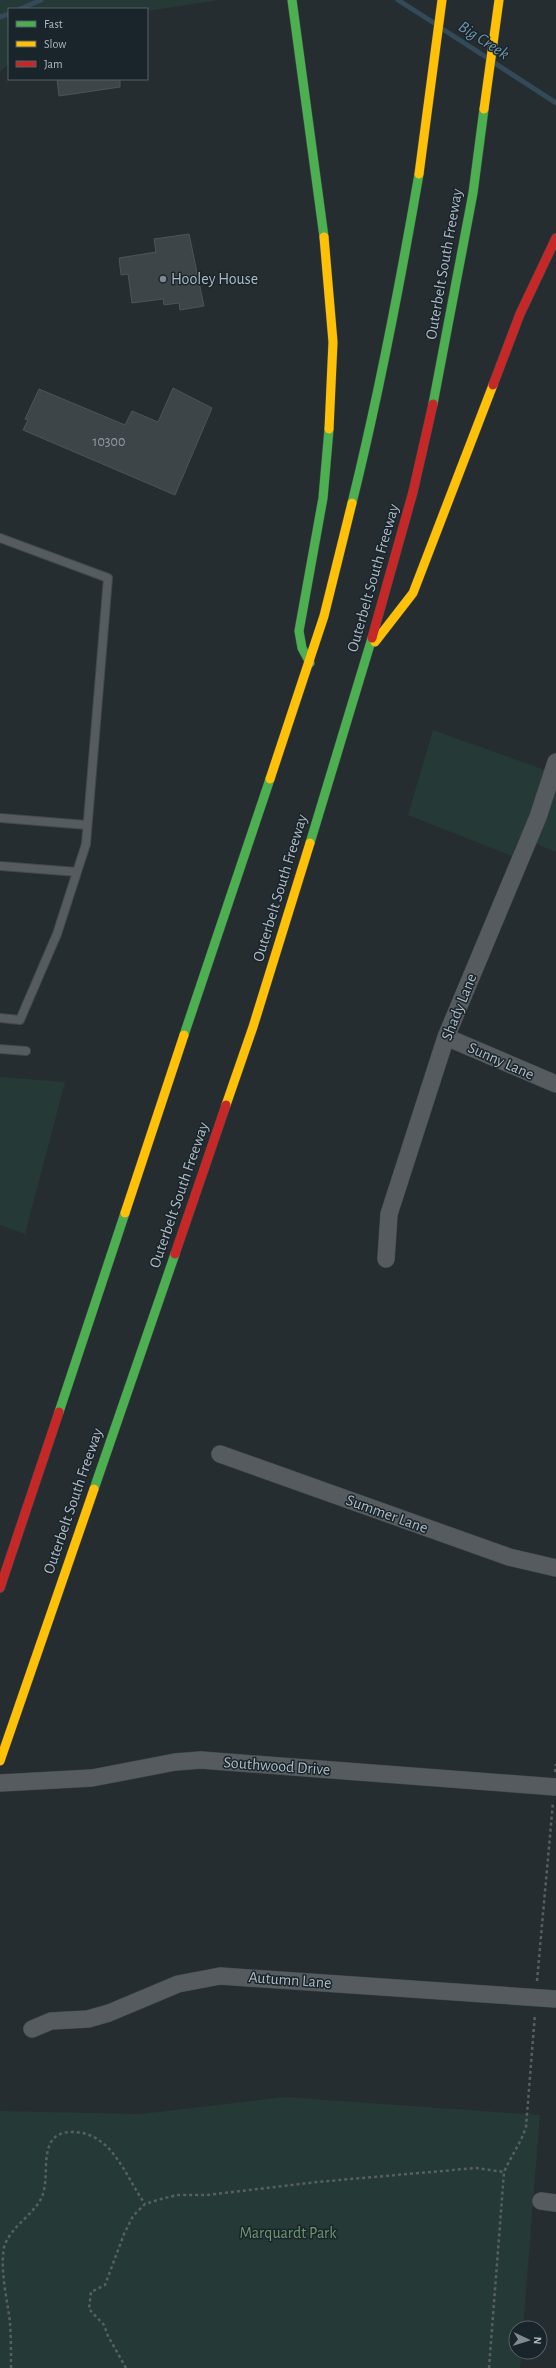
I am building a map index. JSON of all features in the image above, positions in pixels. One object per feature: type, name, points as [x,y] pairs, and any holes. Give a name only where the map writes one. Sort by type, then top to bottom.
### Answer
[{"type":"highway","points":[[0,1588],[310,664],[343,545],[384,361],[421,163],[434,73],[442,0]]},
{"type":"highway","name":"Outerbelt South Freeway","points":[[0,1761],[253,1027],[369,651],[413,492],[433,402],[473,193],[486,106],[499,0]]},
{"type":"highway","points":[[293,4],[328,269],[333,342],[332,395],[323,498],[299,631],[302,648],[310,664]]},
{"type":"highway","points":[[369,651],[413,593],[520,314],[556,238]]},
{"type":"street","name":"Shady Lane","points":[[386,1259],[390,1214],[446,1036],[538,817],[556,762]]},
{"type":"street","name":"Sunny Lane","points":[[446,1036],[556,1084]]},
{"type":"street","name":"Summer Lane","points":[[220,1454],[509,1557],[556,1568]]},
{"type":"street","name":"Southwood Drive","points":[[0,1783],[61,1781],[92,1778],[176,1762],[201,1760],[556,1786]]},
{"type":"street","name":"Autumn Lane","points":[[32,2029],[51,2021],[88,2019],[109,2013],[178,1984],[220,1976],[556,1999]]},
{"type":"lane","points":[[0,538],[108,578],[86,844],[57,934],[20,1020],[0,1018]]},
{"type":"lane","points":[[0,818],[87,826]]},
{"type":"lane","points":[[0,866],[77,872]]},
{"type":"lane","points":[[0,1049],[26,1051]]},
{"type":"path","points":[[537,1984],[552,1805]]},
{"type":"path","points":[[489,2368],[504,2172],[512,2152],[523,2138],[526,2127],[534,2016]]},
{"type":"path","points":[[11,2368],[10,2322],[2,2282],[4,2248],[9,2236],[43,2194],[51,2142],[59,2134],[68,2132],[80,2132],[99,2138],[111,2150],[145,2204]]},
{"type":"path","points":[[126,2368],[108,2336],[104,2325],[89,2309],[89,2303],[91,2292],[105,2285],[124,2234],[138,2209],[145,2204],[178,2195],[207,2195],[317,2182],[476,2168],[504,2172]]},
{"type":"green space","points":[[0,0],[220,0],[148,11],[148,8],[8,8],[8,65],[0,72]]},
{"type":"green space","points":[[433,730],[556,774],[556,852],[519,837],[512,856],[408,815]]},
{"type":"green space","points":[[0,1077],[65,1082],[25,1234],[0,1225]]},
{"type":"green space","name":"Marquardt Park","points":[[285,2097],[540,2115],[524,2320],[508,2320],[508,2360],[521,2360],[520,2368],[0,2368],[0,2111],[140,2114]]},
{"type":"building","points":[[57,80],[120,80],[120,87],[59,96]]},
{"type":"building","points":[[189,234],[204,306],[180,310],[179,303],[164,305],[163,299],[132,303],[128,274],[121,275],[119,258],[156,252],[154,239]]},
{"type":"building","points":[[173,388],[212,408],[175,495],[23,430],[28,420],[25,419],[39,389],[125,425],[132,411],[158,422]]},
{"type":"waterway","name":"Big Creek","points":[[22,8],[41,0]]},
{"type":"waterway","name":"Big Creek","points":[[398,0],[434,23]]},
{"type":"waterway","name":"Big Creek","points":[[0,17],[8,14]]},
{"type":"waterway","name":"Big Creek","points":[[444,30],[486,57]]},
{"type":"waterway","name":"Big Creek","points":[[496,64],[556,103]]},
{"type":"traffic: fast","points":[[292,0],[324,237]]},
{"type":"traffic: fast","points":[[433,404],[473,193],[484,109]]},
{"type":"traffic: fast","points":[[352,503],[388,339],[419,174]]},
{"type":"traffic: fast","points":[[310,663],[302,648],[299,631],[323,498],[329,429]]},
{"type":"traffic: fast","points":[[310,843],[372,638]]},
{"type":"traffic: fast","points":[[184,1035],[270,779]]},
{"type":"traffic: fast","points":[[59,1412],[125,1213]]},
{"type":"traffic: fast","points":[[94,1489],[175,1254]]},
{"type":"traffic: slow","points":[[419,174],[442,0]]},
{"type":"traffic: slow","points":[[484,109],[499,0]]},
{"type":"traffic: slow","points":[[324,237],[333,342],[329,429]]},
{"type":"traffic: slow","points":[[375,642],[413,593],[493,385]]},
{"type":"traffic: slow","points":[[270,779],[324,616],[352,503]]},
{"type":"traffic: slow","points":[[226,1105],[253,1027],[310,843]]},
{"type":"traffic: slow","points":[[125,1213],[184,1035]]},
{"type":"traffic: slow","points":[[0,1761],[94,1489]]},
{"type":"traffic: jam","points":[[493,385],[520,314],[556,238]]},
{"type":"traffic: jam","points":[[372,638],[413,492],[433,404]]},
{"type":"traffic: jam","points":[[175,1254],[226,1105]]},
{"type":"traffic: jam","points":[[0,1588],[59,1412]]},
{"type":"place","name":"Hooley House","points":[[163,279]]}]
